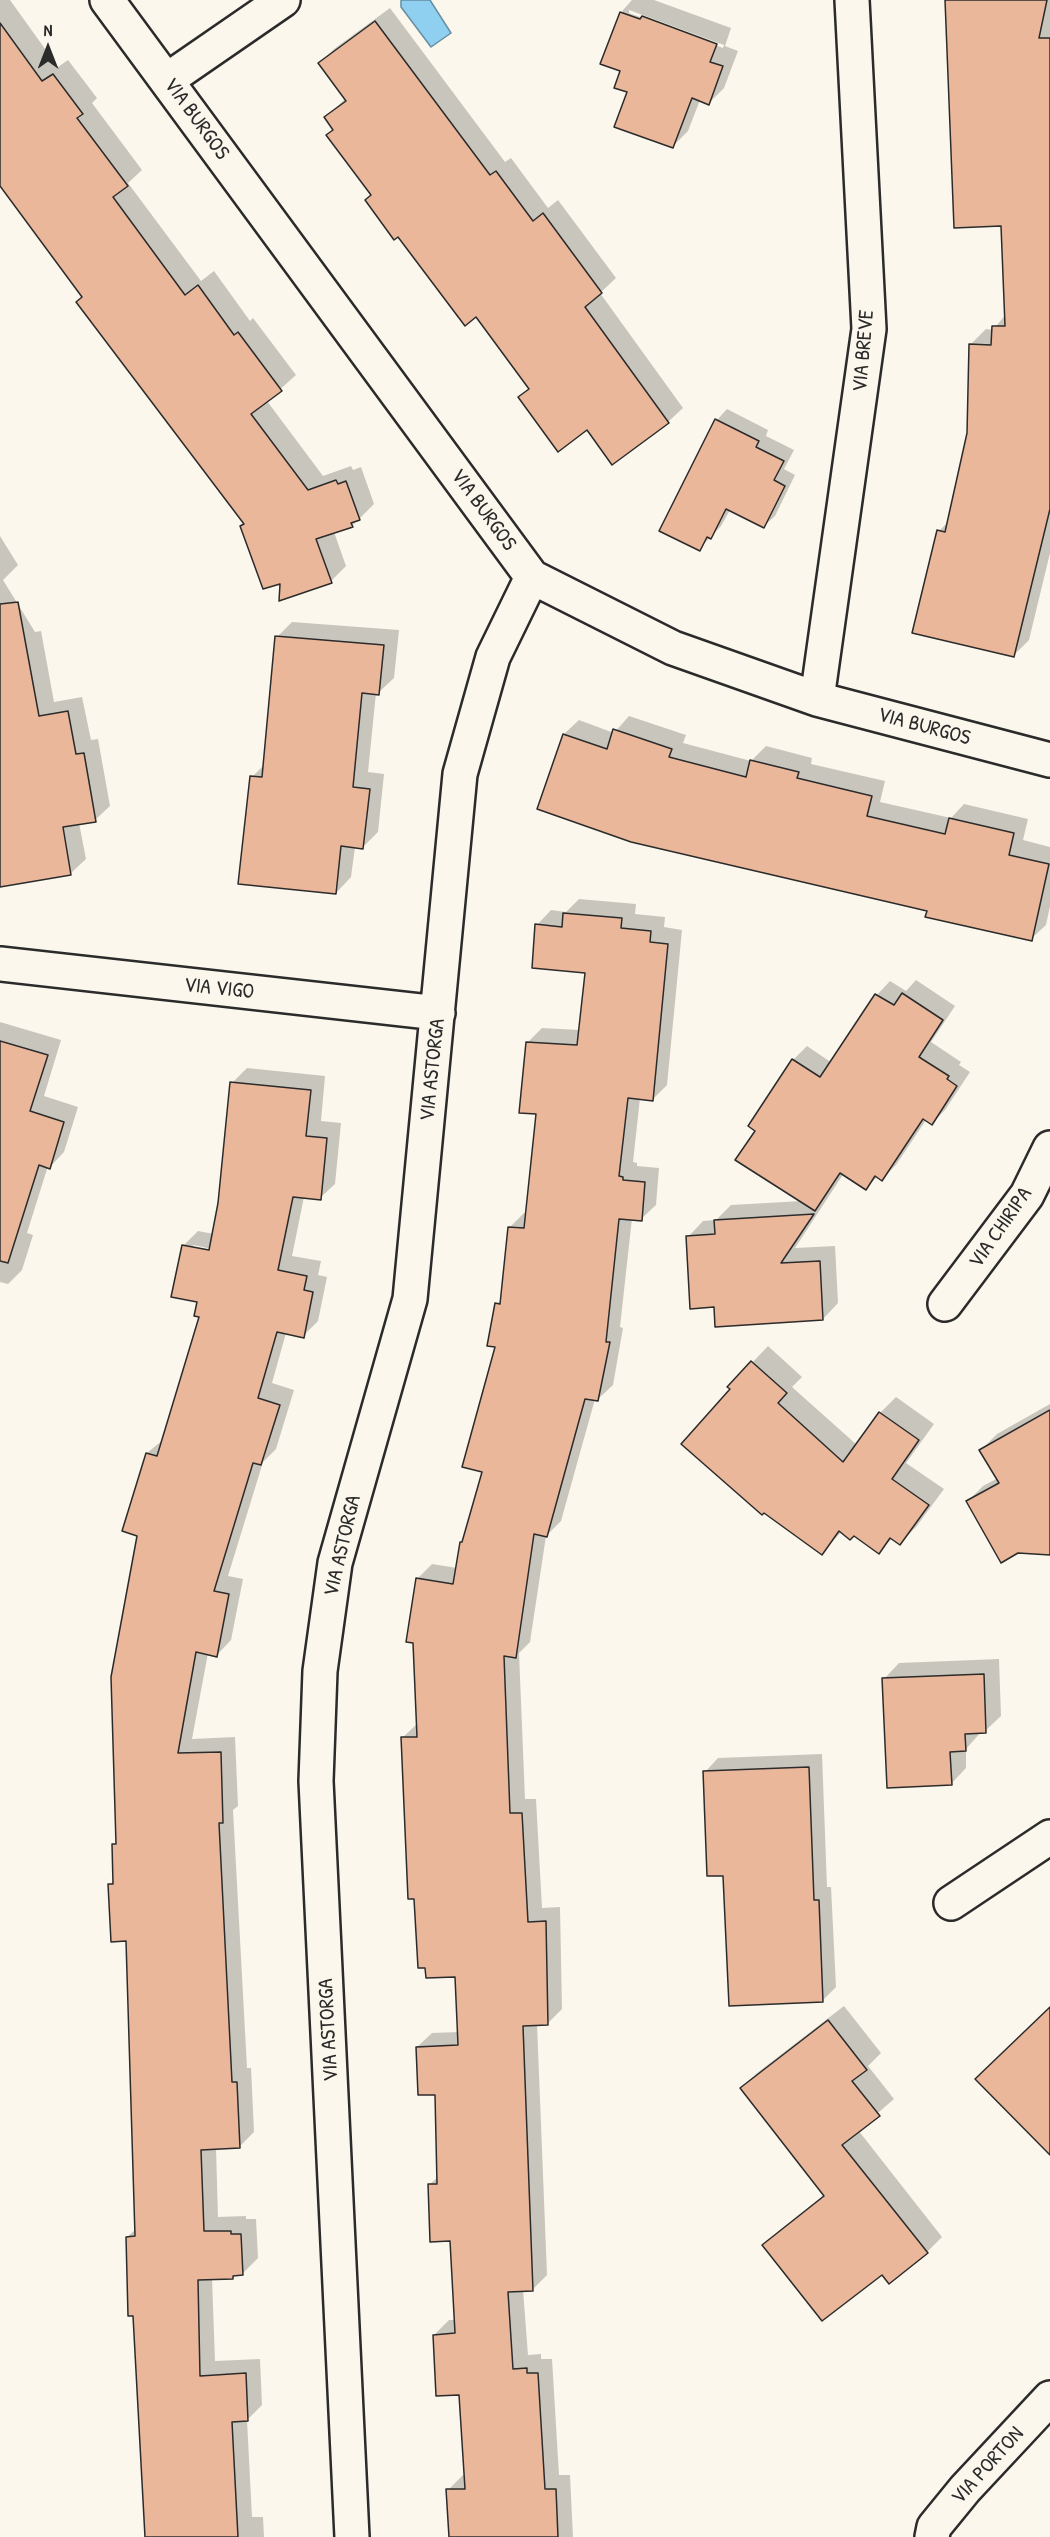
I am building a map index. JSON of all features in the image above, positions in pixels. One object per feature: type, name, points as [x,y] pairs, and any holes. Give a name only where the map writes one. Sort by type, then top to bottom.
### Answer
[{"type":"street","name":"VIA BURGOS","points":[[107,0],[532,578],[674,648],[817,699],[1050,760]]},
{"type":"street","points":[[167,80],[283,0]]},
{"type":"street","name":"VIA BREVE","points":[[817,699],[869,328],[852,0]]},
{"type":"street","name":"VIA ASTORGA","points":[[352,2537],[316,1782],[320,1671],[335,1563],[410,1299],[460,774],[493,657],[532,578]]},
{"type":"street","name":"VIA VIGO","points":[[0,964],[438,1013]]},
{"type":"street","name":"VIA CHIRIPA","points":[[945,1304],[1027,1195],[1050,1148]]},
{"type":"street","points":[[951,1903],[1050,1836]]},
{"type":"street","name":"VIA PORTON","points":[[932,2537],[934,2527],[965,2489],[1050,2398]]},
{"type":"water","points":[[401,0],[430,0],[451,33],[431,47],[401,7]]},
{"type":"building","points":[[945,0],[1047,0],[1039,38],[1050,38],[1050,509],[1014,657],[912,633],[937,530],[945,532],[967,433],[969,344],[991,345],[992,326],[1005,326],[1001,226],[954,228]]},
{"type":"building","points":[[620,12],[640,19],[642,16],[717,44],[710,62],[723,66],[709,105],[692,98],[673,148],[614,127],[627,92],[614,88],[620,71],[600,64]]},
{"type":"building","points":[[375,21],[490,175],[496,171],[533,221],[543,213],[602,293],[585,307],[669,423],[612,465],[587,430],[558,452],[518,397],[529,389],[476,317],[465,326],[398,237],[394,240],[365,200],[371,195],[326,135],[333,130],[324,117],[346,101],[318,63]]},
{"type":"building","points":[[0,23],[42,81],[53,74],[83,114],[77,118],[128,186],[113,197],[185,295],[198,285],[234,335],[238,332],[282,391],[251,414],[308,490],[336,480],[338,484],[346,481],[360,520],[351,523],[353,527],[316,539],[332,583],[279,601],[280,584],[263,589],[240,526],[244,524],[76,302],[82,297],[0,186]]},
{"type":"building","points":[[715,419],[759,441],[756,447],[784,461],[774,480],[785,486],[764,528],[726,509],[711,539],[707,537],[700,551],[659,531]]},
{"type":"building","points":[[18,602],[39,716],[68,711],[76,754],[84,753],[96,822],[63,827],[71,875],[0,887],[0,604]]},
{"type":"building","points":[[275,636],[384,645],[379,695],[362,693],[353,787],[370,789],[363,849],[341,846],[336,894],[238,884],[250,776],[262,777]]},
{"type":"building","points":[[613,729],[672,749],[669,757],[746,777],[750,760],[799,772],[797,778],[872,796],[867,816],[945,834],[949,818],[1014,833],[1009,855],[1049,864],[1032,941],[925,917],[927,911],[631,842],[537,809],[563,734],[607,749]]},
{"type":"building","points":[[563,913],[622,918],[621,928],[651,931],[650,942],[668,944],[653,1101],[628,1098],[619,1176],[623,1177],[623,1180],[645,1182],[642,1221],[619,1219],[606,1342],[610,1342],[598,1401],[585,1399],[547,1537],[534,1534],[516,1658],[504,1656],[510,1813],[522,1813],[528,1922],[546,1921],[548,2025],[523,2026],[533,2291],[508,2292],[513,2369],[527,2368],[527,2373],[538,2373],[545,2489],[556,2489],[558,2537],[449,2537],[446,2489],[465,2489],[459,2395],[436,2396],[433,2335],[455,2333],[450,2241],[430,2242],[428,2184],[437,2184],[435,2095],[418,2095],[416,2047],[458,2045],[455,1977],[426,1978],[425,1968],[418,1968],[414,1899],[408,1899],[401,1737],[417,1737],[413,1643],[406,1642],[416,1578],[453,1584],[460,1542],[462,1542],[482,1472],[462,1467],[495,1347],[487,1346],[495,1303],[500,1304],[508,1227],[524,1228],[536,1114],[519,1113],[526,1042],[577,1045],[585,973],[532,968],[535,924],[562,927]]},
{"type":"building","points":[[902,993],[943,1020],[919,1057],[949,1076],[947,1079],[957,1086],[932,1125],[923,1119],[882,1181],[875,1176],[866,1190],[840,1173],[815,1211],[735,1160],[755,1131],[748,1126],[792,1059],[820,1077],[875,994],[894,1005]]},
{"type":"building","points":[[0,1041],[48,1055],[30,1111],[64,1122],[50,1169],[39,1165],[8,1263],[0,1261]]},
{"type":"building","points":[[230,1082],[311,1090],[306,1136],[327,1138],[321,1200],[293,1197],[278,1270],[307,1276],[304,1290],[313,1292],[304,1338],[277,1332],[258,1398],[280,1405],[261,1465],[253,1463],[214,1591],[229,1594],[217,1657],[196,1652],[178,1753],[221,1752],[223,1823],[219,1823],[232,2082],[237,2082],[240,2148],[201,2150],[204,2231],[231,2231],[231,2234],[241,2234],[243,2275],[233,2276],[233,2279],[198,2280],[200,2376],[246,2373],[248,2421],[232,2422],[238,2537],[145,2537],[133,2316],[128,2316],[126,2237],[135,2236],[126,1941],[111,1942],[108,1884],[113,1884],[112,1844],[116,1844],[111,1677],[137,1536],[122,1531],[146,1453],[157,1456],[199,1317],[194,1316],[197,1302],[171,1297],[182,1245],[209,1250],[218,1203]]},
{"type":"building","points":[[814,1214],[781,1263],[820,1261],[823,1320],[715,1327],[714,1307],[690,1309],[686,1236],[715,1234],[714,1220]]},
{"type":"building","points":[[751,1361],[787,1393],[778,1403],[843,1462],[879,1412],[919,1440],[892,1479],[929,1505],[900,1545],[890,1538],[879,1554],[854,1536],[850,1540],[839,1531],[822,1555],[764,1513],[762,1515],[681,1444],[730,1389],[727,1387]]},
{"type":"building","points":[[1050,1410],[1050,1555],[1018,1553],[1001,1563],[966,1501],[999,1483],[979,1450]]},
{"type":"building","points":[[984,1674],[986,1733],[965,1734],[966,1751],[950,1752],[952,1785],[887,1788],[882,1678]]},
{"type":"building","points":[[809,1767],[814,1900],[819,1900],[823,2002],[729,2006],[723,1876],[707,1876],[703,1771]]},
{"type":"building","points":[[1050,2007],[1050,2155],[975,2079]]},
{"type":"building","points":[[828,2020],[867,2070],[852,2081],[880,2116],[842,2145],[928,2253],[889,2284],[882,2275],[822,2321],[762,2245],[824,2196],[740,2088]]}]
